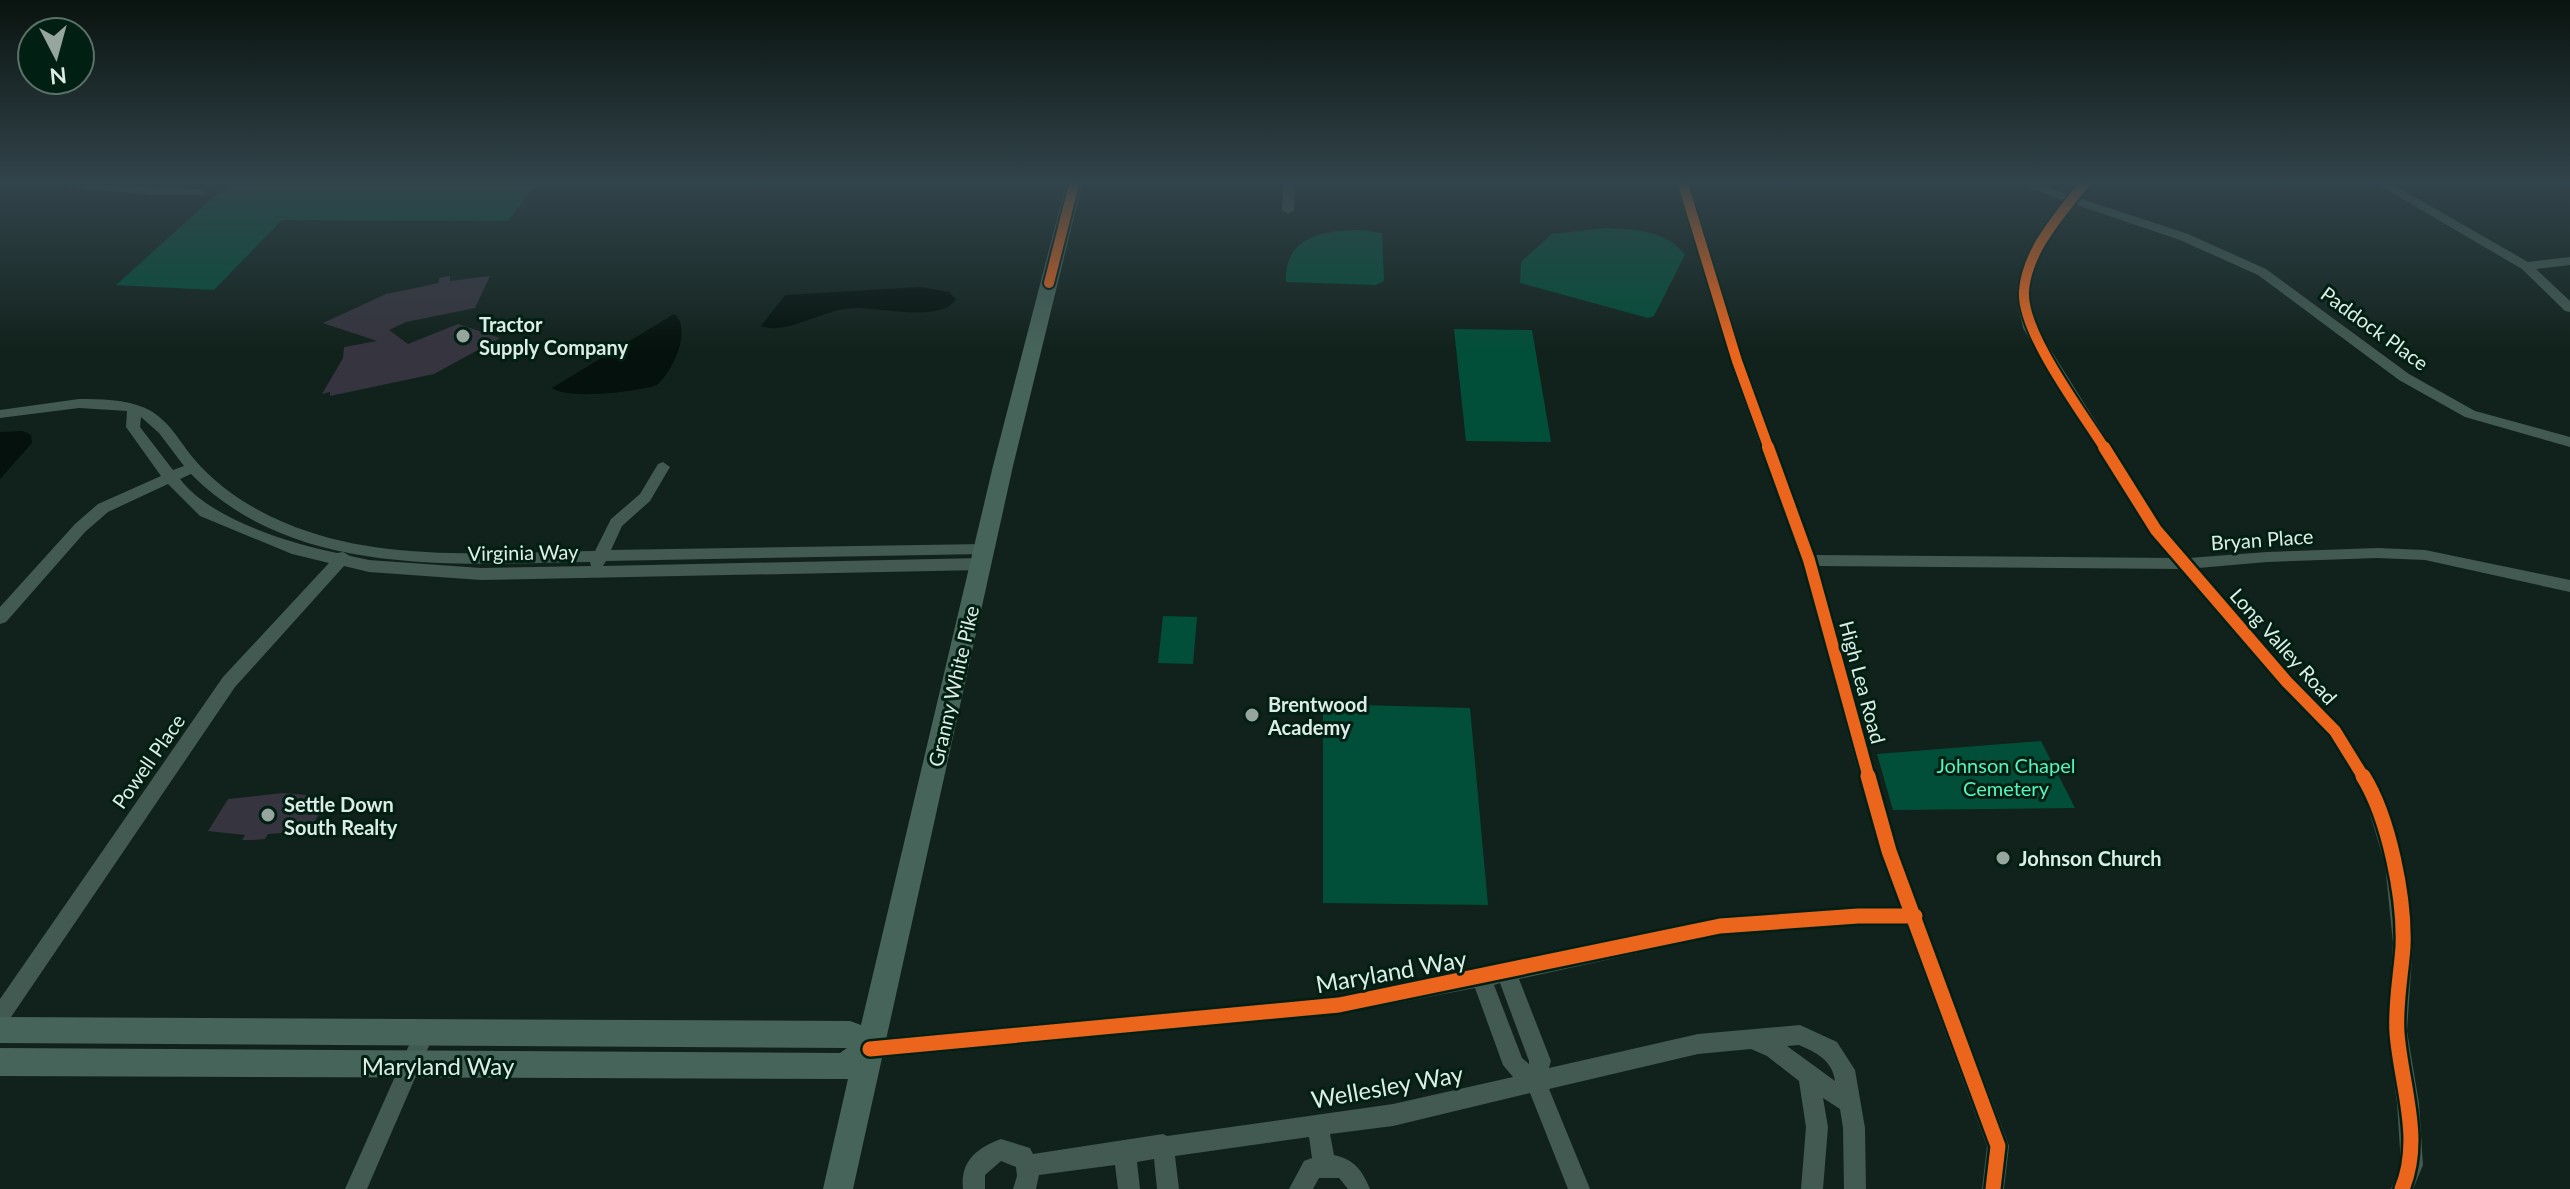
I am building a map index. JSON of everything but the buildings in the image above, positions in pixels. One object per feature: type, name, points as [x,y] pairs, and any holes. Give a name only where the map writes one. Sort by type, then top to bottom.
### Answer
[{"type":"main road","name":"Granny White Pike","points":[[838,1189],[983,556],[1060,239]]},
{"type":"main road","name":"Maryland Way","points":[[0,1030],[850,1034],[870,1049],[844,1067],[0,1062]]},
{"type":"street","name":"High Lea Road","points":[[1700,239],[1737,361],[1809,560],[1889,851],[1998,1146],[1993,1189]]},
{"type":"street","name":"Long Valley Road","points":[[2044,239],[2037,250],[2024,291],[2030,328],[2119,474],[2184,564],[2335,731],[2373,792],[2394,864],[2403,943],[2397,1031],[2408,1103],[2412,1165],[2402,1189]]},
{"type":"street","name":"Paddock Place","points":[[2190,239],[2262,272],[2404,377],[2470,414],[2570,442]]},
{"type":"street","points":[[2480,239],[2526,266],[2570,308]]},
{"type":"street","points":[[2526,266],[2570,261]]},
{"type":"street","points":[[0,414],[72,404],[134,410]]},
{"type":"street","name":"Virginia Way","points":[[346,554],[258,518],[227,500],[193,467],[153,418],[134,410],[133,427],[170,477],[205,512],[280,544],[346,554],[597,564],[983,556]]},
{"type":"street","points":[[0,618],[80,528],[103,508],[193,467]]},
{"type":"street","points":[[597,564],[616,523],[645,497],[663,467]]},
{"type":"street","name":"Powell Place","points":[[0,1016],[229,682],[346,554]]},
{"type":"street","name":"Bryan Place","points":[[1809,560],[2184,564],[2267,557],[2425,555],[2570,586]]},
{"type":"street","name":"Maryland Way","points":[[870,1049],[1339,1005],[1506,973],[1720,926],[1858,916],[1915,916]]},
{"type":"street","points":[[1506,973],[1540,1061],[1536,1082]]},
{"type":"street","points":[[1481,978],[1514,1065],[1536,1082],[1579,1189]]},
{"type":"street","points":[[356,1189],[425,1032]]},
{"type":"street","name":"Wellesley Way","points":[[1028,1166],[1393,1115],[1659,1052],[1800,1035],[1820,1042],[1844,1070],[1851,1104],[1855,1189]]},
{"type":"street","points":[[1753,1039],[1774,1049],[1851,1104]]},
{"type":"street","points":[[1809,1076],[1817,1127],[1812,1189]]},
{"type":"street","points":[[1318,1125],[1324,1164]]},
{"type":"street","points":[[1163,1145],[1168,1189]]},
{"type":"street","points":[[974,1189],[975,1170],[987,1156],[996,1151],[1011,1150],[1022,1156],[1028,1166],[1029,1176],[1024,1189]]},
{"type":"street","points":[[1124,1151],[1129,1189]]},
{"type":"street","points":[[1300,1189],[1307,1173],[1324,1164],[1349,1171],[1359,1189]]},
{"type":"green space","points":[[166,239],[263,239],[214,290],[116,285]]},
{"type":"green space","points":[[1307,239],[1382,239],[1384,281],[1376,285],[1286,282],[1291,255]]},
{"type":"green space","points":[[1546,239],[1666,239],[1685,255],[1654,316],[1648,318],[1520,283],[1521,262]]},
{"type":"green space","points":[[1454,329],[1532,330],[1551,442],[1466,441]]},
{"type":"green space","points":[[1163,616],[1197,617],[1193,664],[1158,663]]},
{"type":"green space","points":[[1323,704],[1470,708],[1488,905],[1323,903]]},
{"type":"green space","name":"Johnson Chapel Cemetery","points":[[2041,741],[2075,808],[1893,810],[1877,754]]},
{"type":"shaded area","points":[[920,287],[949,292],[956,299],[949,306],[924,312],[843,309],[794,325],[761,326],[785,295]]},
{"type":"shaded area","points":[[674,314],[682,329],[679,350],[657,385],[587,394],[560,392],[552,388]]},
{"type":"shaded area","points":[[22,431],[31,435],[32,443],[0,479],[0,432]]},
{"type":"cycle path","points":[[1049,283],[1060,239]]},
{"type":"cycle path","points":[[1700,239],[1737,361],[1809,560],[1889,851],[1998,1146],[1993,1189]]},
{"type":"cycle path","points":[[2043,239],[2032,261],[2024,290],[2030,328],[2156,530],[2287,682],[2335,731],[2373,792],[2394,864],[2403,943],[2397,1031],[2408,1103],[2412,1165],[2402,1189]]},
{"type":"cycle path","points":[[870,1049],[1339,1005],[1506,973],[1720,926],[1858,916],[1915,916]]},
{"type":"place","name":"Tractor Supply Company","points":[[463,336]]},
{"type":"place","name":"Brentwood Academy","points":[[1252,715]]},
{"type":"place","name":"Settle Down South Realty","points":[[268,815]]},
{"type":"place","name":"Johnson Church","points":[[2003,858]]}]
